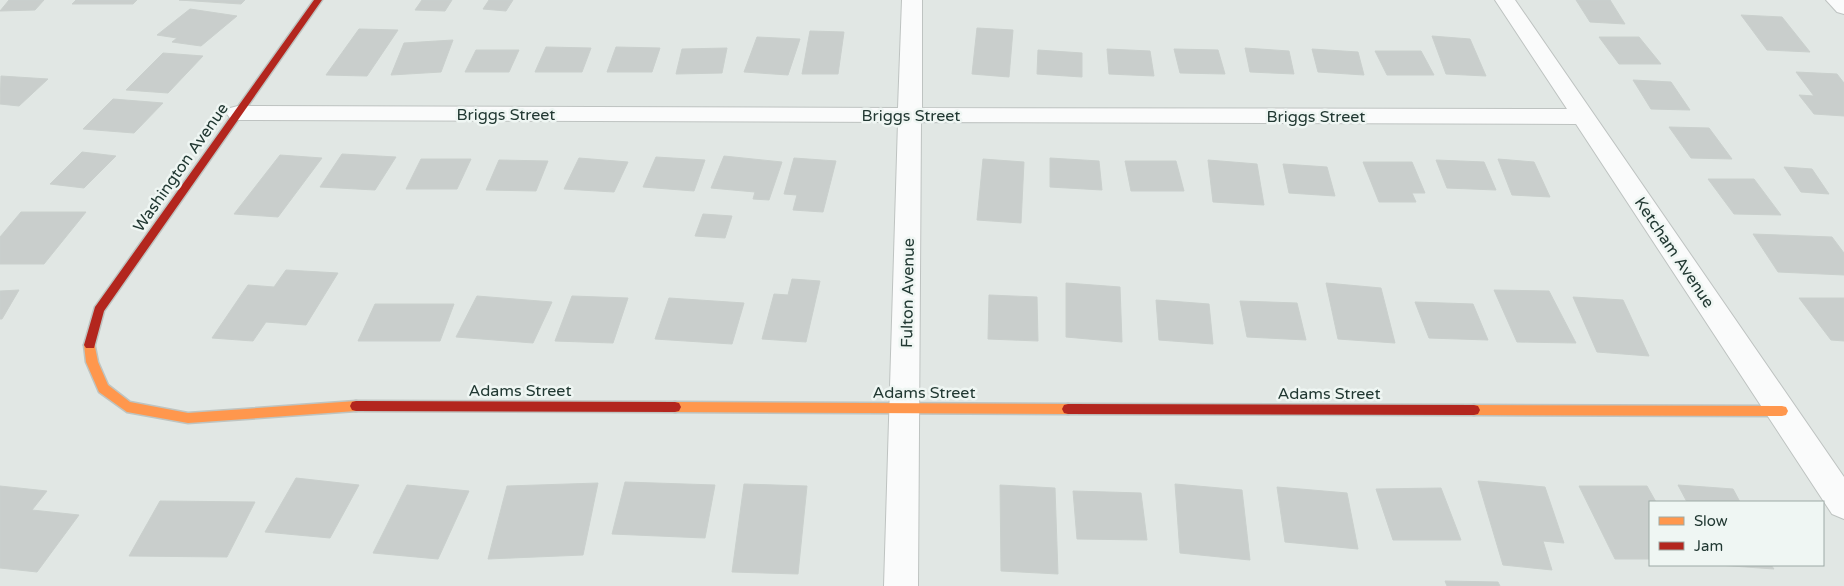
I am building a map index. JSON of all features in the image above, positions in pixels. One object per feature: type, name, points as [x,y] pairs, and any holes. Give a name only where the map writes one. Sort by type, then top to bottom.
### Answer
[{"type":"street","name":"Washington Avenue","points":[[92,362],[90,345],[99,310],[318,0]]},
{"type":"street","name":"Fulton Avenue","points":[[901,586],[912,0]]},
{"type":"street","name":"Ketcham Avenue","points":[[1505,0],[1844,504]]},
{"type":"street","points":[[1836,0],[1844,8]]},
{"type":"street","name":"Briggs Street","points":[[238,113],[1584,117]]},
{"type":"street","name":"Adams Street","points":[[92,362],[104,388],[127,407],[188,418],[343,406],[1782,411]]},
{"type":"building","points":[[9,0],[44,0],[35,10],[0,11]]},
{"type":"building","points":[[76,0],[137,0],[133,4],[72,4]]},
{"type":"building","points":[[179,0],[245,0],[241,4]]},
{"type":"building","points":[[422,0],[452,0],[445,11],[415,10]]},
{"type":"building","points":[[489,0],[513,0],[506,11],[483,9]]},
{"type":"building","points":[[1576,0],[1610,0],[1625,24],[1590,22]]},
{"type":"building","points":[[190,9],[237,16],[201,46],[172,42],[177,38],[157,35]]},
{"type":"building","points":[[1741,15],[1782,17],[1810,52],[1767,50]]},
{"type":"building","points":[[977,28],[1013,30],[1009,77],[972,74]]},
{"type":"building","points":[[359,29],[398,30],[367,76],[326,75]]},
{"type":"building","points":[[810,31],[844,32],[838,74],[802,74]]},
{"type":"building","points":[[1432,36],[1470,39],[1486,76],[1446,74]]},
{"type":"building","points":[[757,37],[800,39],[788,75],[744,72]]},
{"type":"building","points":[[1599,37],[1639,37],[1661,64],[1619,64]]},
{"type":"building","points":[[453,40],[441,72],[391,75],[404,43]]},
{"type":"building","points":[[546,47],[591,48],[582,72],[535,72]]},
{"type":"building","points":[[616,47],[660,48],[652,72],[607,72]]},
{"type":"building","points":[[727,48],[722,73],[676,74],[682,49]]},
{"type":"building","points":[[1245,48],[1289,51],[1294,74],[1250,72]]},
{"type":"building","points":[[1107,49],[1150,51],[1154,76],[1109,74]]},
{"type":"building","points":[[1174,49],[1218,50],[1225,74],[1180,73]]},
{"type":"building","points":[[1312,49],[1358,52],[1364,75],[1318,72]]},
{"type":"building","points":[[476,50],[519,50],[509,72],[465,72]]},
{"type":"building","points":[[1038,50],[1082,53],[1082,77],[1037,74]]},
{"type":"building","points":[[1375,51],[1421,51],[1434,75],[1387,75]]},
{"type":"building","points":[[163,53],[203,56],[168,93],[126,90]]},
{"type":"building","points":[[1796,72],[1837,74],[1844,83],[1844,116],[1814,114],[1799,95],[1814,96]]},
{"type":"building","points":[[1,76],[48,79],[19,106],[0,104]]},
{"type":"building","points":[[1633,80],[1671,82],[1690,110],[1651,109]]},
{"type":"building","points":[[113,99],[163,103],[134,133],[83,129]]},
{"type":"building","points":[[1669,127],[1709,128],[1732,159],[1691,158]]},
{"type":"building","points":[[82,152],[116,156],[84,188],[50,184]]},
{"type":"building","points":[[342,154],[396,157],[375,190],[320,187]]},
{"type":"building","points":[[280,155],[322,158],[278,217],[234,214]]},
{"type":"building","points":[[724,156],[782,162],[769,200],[753,199],[755,192],[711,188]]},
{"type":"building","points":[[656,157],[705,160],[694,191],[643,187]]},
{"type":"building","points":[[579,158],[628,162],[614,192],[564,189]]},
{"type":"building","points":[[794,158],[836,161],[823,212],[793,210],[797,195],[784,194]]},
{"type":"building","points":[[1050,158],[1099,161],[1102,190],[1050,187]]},
{"type":"building","points":[[421,159],[471,159],[457,189],[406,189]]},
{"type":"building","points":[[983,159],[1024,162],[1021,223],[977,220]]},
{"type":"building","points":[[1498,159],[1534,162],[1550,197],[1512,195]]},
{"type":"building","points":[[499,160],[548,161],[536,191],[486,190]]},
{"type":"building","points":[[1208,160],[1257,164],[1264,205],[1213,202]]},
{"type":"building","points":[[1436,160],[1484,162],[1496,190],[1447,188]]},
{"type":"building","points":[[1125,161],[1176,161],[1184,191],[1131,191]]},
{"type":"building","points":[[1363,162],[1412,162],[1425,193],[1412,193],[1416,202],[1379,202]]},
{"type":"building","points":[[1283,164],[1327,167],[1335,196],[1289,193]]},
{"type":"building","points":[[1784,167],[1812,169],[1829,194],[1801,192]]},
{"type":"building","points":[[1708,179],[1754,179],[1781,215],[1734,214]]},
{"type":"building","points":[[21,212],[86,212],[44,264],[0,264],[0,237]]},
{"type":"building","points":[[703,214],[732,216],[725,238],[695,236]]},
{"type":"building","points":[[1753,234],[1832,237],[1844,253],[1844,275],[1778,272]]},
{"type":"building","points":[[286,270],[338,273],[306,325],[266,322],[253,341],[212,338],[248,285],[274,287]]},
{"type":"building","points":[[792,279],[820,281],[806,342],[762,339],[774,294],[788,295]]},
{"type":"building","points":[[1066,283],[1120,287],[1122,342],[1066,337]]},
{"type":"building","points":[[1326,283],[1381,288],[1395,343],[1338,339]]},
{"type":"building","points":[[19,290],[2,319],[0,319],[0,291]]},
{"type":"building","points":[[1494,290],[1549,291],[1576,343],[1517,342]]},
{"type":"building","points":[[989,295],[1037,297],[1038,341],[988,339]]},
{"type":"building","points":[[477,296],[552,302],[533,343],[456,337]]},
{"type":"building","points":[[572,296],[628,298],[613,343],[555,341]]},
{"type":"building","points":[[1573,297],[1623,300],[1649,356],[1597,352]]},
{"type":"building","points":[[669,298],[744,303],[732,344],[655,339]]},
{"type":"building","points":[[1799,298],[1844,298],[1844,341],[1831,340]]},
{"type":"building","points":[[1156,300],[1209,304],[1213,344],[1159,340]]},
{"type":"building","points":[[1240,301],[1297,303],[1306,340],[1247,337]]},
{"type":"building","points":[[1415,302],[1473,304],[1488,340],[1429,338]]},
{"type":"building","points":[[375,304],[454,304],[440,341],[358,341]]},
{"type":"building","points":[[296,478],[359,485],[330,538],[265,532]]},
{"type":"building","points":[[1478,481],[1545,487],[1564,543],[1543,541],[1552,570],[1503,565]]},
{"type":"building","points":[[625,482],[715,485],[705,538],[612,534]]},
{"type":"building","points":[[598,483],[583,555],[488,559],[507,486]]},
{"type":"building","points":[[744,484],[807,486],[798,574],[732,572]]},
{"type":"building","points":[[1175,484],[1242,490],[1250,560],[1180,553]]},
{"type":"building","points":[[407,485],[469,491],[438,559],[373,553]]},
{"type":"building","points":[[1000,485],[1055,488],[1058,574],[1001,571]]},
{"type":"building","points":[[1678,485],[1733,489],[1739,501],[1686,501]]},
{"type":"building","points":[[0,486],[47,491],[32,510],[79,515],[37,572],[0,568]]},
{"type":"building","points":[[1579,486],[1647,486],[1655,501],[1649,501],[1649,559],[1615,559]]},
{"type":"building","points":[[1277,487],[1347,493],[1358,549],[1285,542]]},
{"type":"building","points":[[1441,488],[1461,540],[1393,540],[1376,489]]},
{"type":"building","points":[[1073,491],[1141,493],[1147,540],[1077,539]]},
{"type":"building","points":[[160,501],[255,502],[227,557],[129,556]]},
{"type":"building","points":[[1732,566],[1772,566],[1774,569]]},
{"type":"building","points":[[1445,581],[1498,582],[1500,586],[1447,586]]},
{"type":"traffic: slow","points":[[90,345],[92,362],[103,388],[127,407],[188,418],[356,406]]},
{"type":"traffic: slow","points":[[675,407],[1068,409]]},
{"type":"traffic: slow","points":[[1474,410],[1782,411]]},
{"type":"traffic: jam","points":[[90,345],[99,310],[318,0]]},
{"type":"traffic: jam","points":[[356,406],[675,407]]},
{"type":"traffic: jam","points":[[1068,409],[1474,410]]}]
